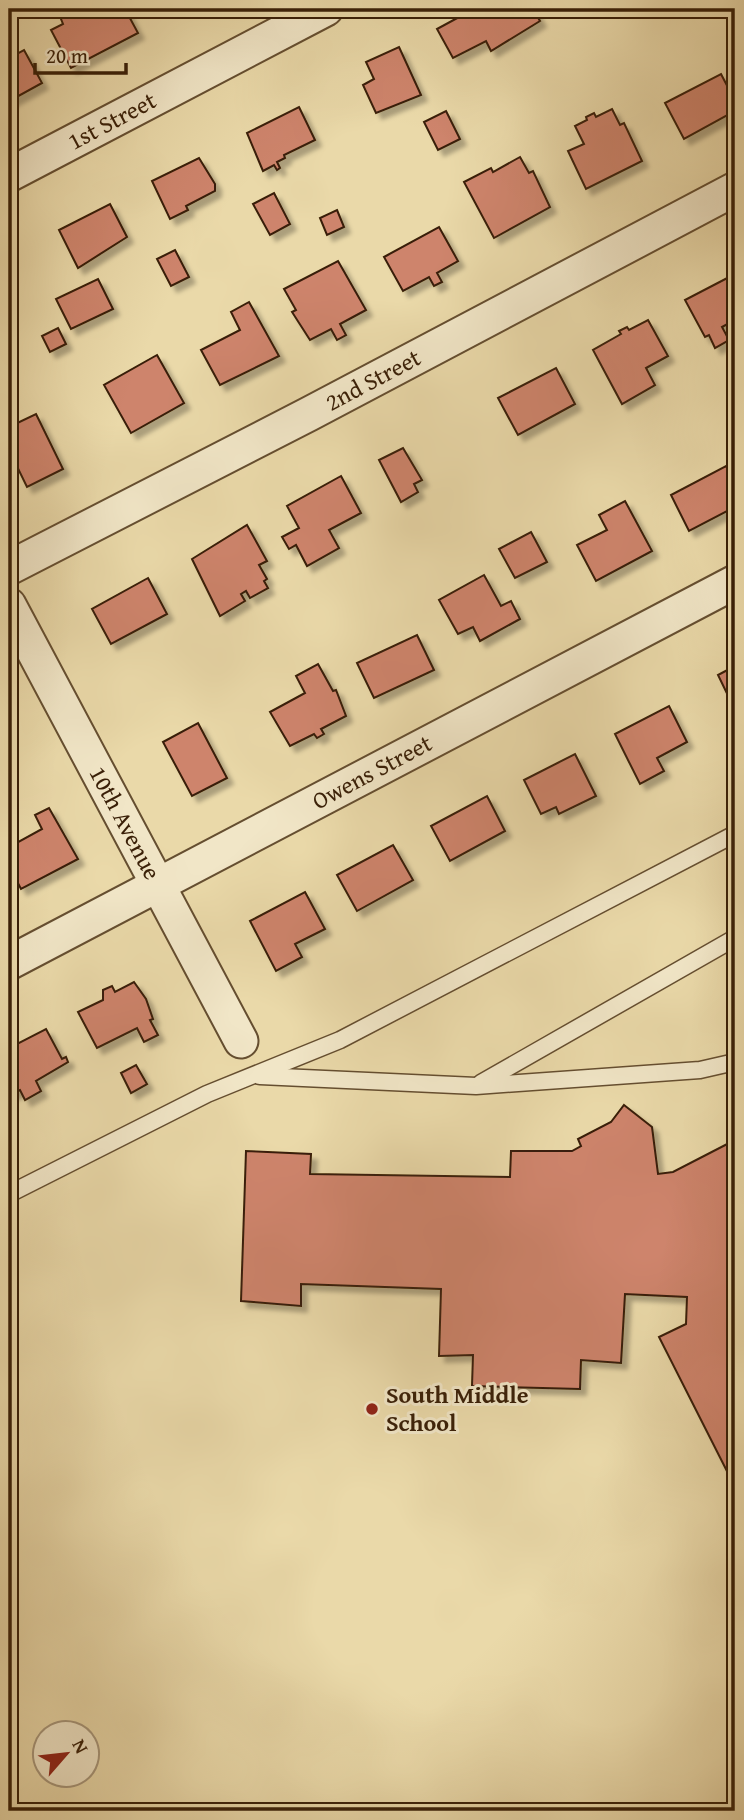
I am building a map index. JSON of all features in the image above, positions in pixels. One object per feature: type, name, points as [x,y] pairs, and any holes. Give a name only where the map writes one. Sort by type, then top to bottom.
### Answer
[{"type":"street","name":"1st Street","points":[[9,175],[326,9]]},
{"type":"street","name":"2nd Street","points":[[9,568],[309,414],[735,189]]},
{"type":"street","name":"Owens Street","points":[[9,963],[735,582]]},
{"type":"street","name":"10th Avenue","points":[[9,605],[241,1041]]},
{"type":"lane","points":[[9,1194],[207,1094],[340,1040],[735,834]]},
{"type":"lane","points":[[476,1086],[735,938]]},
{"type":"lane","points":[[252,1076],[476,1086],[700,1070],[735,1062]]},
{"type":"building","points":[[69,9],[81,9],[88,17],[103,9],[125,9],[138,33],[71,68],[51,30],[63,24],[59,14]]},
{"type":"building","points":[[481,9],[533,9],[540,21],[491,51],[486,41],[453,58],[437,29],[472,10],[473,13]]},
{"type":"building","points":[[399,47],[421,95],[376,113],[363,85],[374,79],[366,62]]},
{"type":"building","points":[[24,50],[42,83],[11,100],[9,104],[9,58]]},
{"type":"building","points":[[721,74],[735,101],[735,111],[684,139],[665,103]]},
{"type":"building","points":[[299,107],[315,140],[284,155],[285,158],[277,162],[280,168],[277,170],[274,165],[263,171],[247,133]]},
{"type":"building","points":[[612,109],[620,125],[624,123],[642,161],[586,189],[568,151],[584,144],[575,126],[594,113],[596,117]]},
{"type":"building","points":[[446,111],[460,139],[438,150],[424,122]]},
{"type":"building","points":[[520,157],[529,173],[533,171],[550,207],[494,238],[464,182],[491,168],[493,172]]},
{"type":"building","points":[[199,158],[215,184],[215,191],[186,206],[188,210],[170,219],[152,181]]},
{"type":"building","points":[[274,193],[290,224],[270,235],[253,204]]},
{"type":"building","points":[[110,204],[127,237],[78,268],[59,230]]},
{"type":"building","points":[[337,210],[344,227],[327,235],[320,218]]},
{"type":"building","points":[[439,227],[458,261],[437,273],[442,282],[434,286],[429,277],[403,291],[384,257]]},
{"type":"building","points":[[175,250],[189,277],[171,286],[157,259]]},
{"type":"building","points":[[338,261],[366,310],[340,324],[346,335],[337,340],[331,329],[310,340],[292,312],[296,310],[284,289]]},
{"type":"building","points":[[735,274],[735,320],[722,327],[729,340],[715,348],[709,335],[705,337],[685,300]]},
{"type":"building","points":[[98,279],[113,309],[71,329],[56,299]]},
{"type":"building","points":[[249,302],[279,356],[220,385],[201,350],[240,330],[231,312]]},
{"type":"building","points":[[648,320],[668,356],[646,368],[655,385],[622,404],[593,350],[621,334],[619,331],[627,327],[629,330]]},
{"type":"building","points":[[58,328],[66,344],[50,352],[42,336]]},
{"type":"building","points":[[157,355],[184,403],[131,433],[104,385]]},
{"type":"building","points":[[556,368],[575,404],[518,435],[498,398]]},
{"type":"building","points":[[36,414],[63,469],[27,487],[9,450],[9,427]]},
{"type":"building","points":[[403,448],[422,480],[414,484],[418,492],[401,502],[379,460]]},
{"type":"building","points":[[726,466],[735,483],[735,507],[689,531],[671,495]]},
{"type":"building","points":[[341,476],[361,513],[329,530],[339,548],[307,566],[296,545],[289,549],[282,537],[299,528],[287,506]]},
{"type":"building","points":[[625,501],[652,551],[596,581],[577,545],[607,530],[599,515]]},
{"type":"building","points":[[247,525],[267,561],[259,565],[267,579],[264,581],[268,588],[250,598],[246,591],[241,594],[245,601],[220,616],[192,559]]},
{"type":"building","points":[[531,532],[547,562],[515,578],[499,549]]},
{"type":"building","points":[[484,575],[501,606],[511,601],[520,619],[480,641],[473,627],[458,634],[439,600]]},
{"type":"building","points":[[148,578],[167,614],[111,644],[92,609]]},
{"type":"building","points":[[417,635],[434,670],[374,698],[357,663]]},
{"type":"building","points":[[318,664],[333,691],[336,690],[346,716],[321,729],[324,734],[317,738],[314,734],[290,746],[270,712],[305,693],[296,676]]},
{"type":"building","points":[[735,666],[735,710],[718,675]]},
{"type":"building","points":[[669,706],[687,742],[657,758],[664,771],[640,784],[615,734]]},
{"type":"building","points":[[198,723],[227,778],[192,796],[163,742]]},
{"type":"building","points":[[575,754],[596,796],[559,814],[556,807],[541,814],[524,780]]},
{"type":"building","points":[[487,796],[505,831],[450,861],[431,826]]},
{"type":"building","points":[[49,808],[78,859],[21,889],[9,866],[9,847],[42,829],[35,815]]},
{"type":"building","points":[[393,845],[413,880],[357,911],[337,875]]},
{"type":"building","points":[[305,892],[325,929],[295,944],[302,957],[276,971],[250,921]]},
{"type":"building","points":[[134,982],[146,999],[153,1019],[150,1020],[158,1035],[144,1042],[137,1028],[97,1048],[78,1012],[103,1000],[103,990],[112,986],[115,992]]},
{"type":"building","points":[[46,1029],[62,1059],[66,1057],[68,1062],[36,1081],[41,1091],[25,1100],[20,1090],[11,1094],[9,1048]]},
{"type":"building","points":[[136,1065],[147,1084],[131,1093],[121,1073]]},
{"type":"building","points":[[624,1105],[652,1127],[658,1174],[673,1172],[735,1140],[735,1487],[659,1337],[686,1324],[687,1297],[625,1294],[621,1363],[581,1360],[580,1389],[472,1386],[473,1355],[439,1356],[441,1289],[301,1284],[301,1306],[241,1301],[246,1151],[311,1154],[310,1174],[510,1177],[511,1151],[572,1151],[581,1146],[578,1139],[611,1122]]},
{"type":"place","name":"South Middle School","points":[[372,1409]]}]
